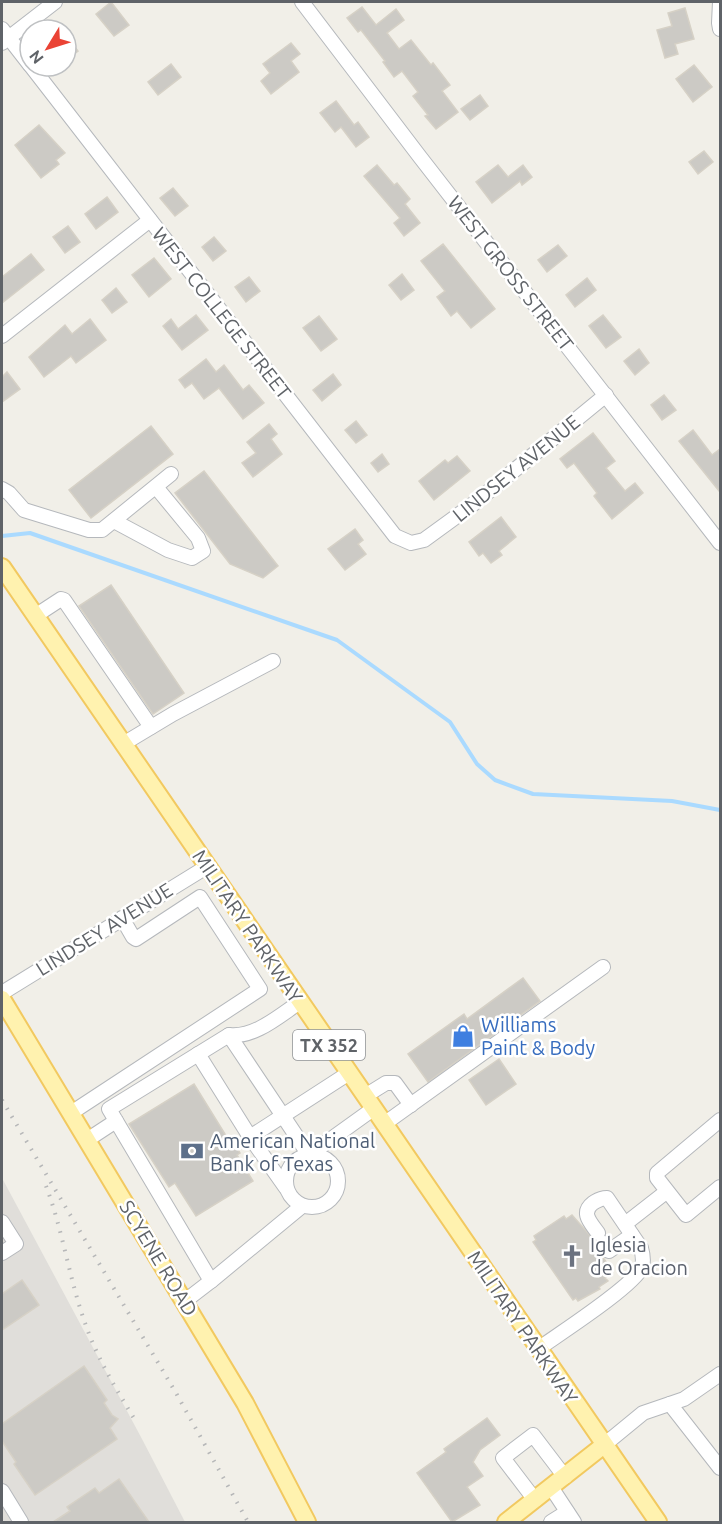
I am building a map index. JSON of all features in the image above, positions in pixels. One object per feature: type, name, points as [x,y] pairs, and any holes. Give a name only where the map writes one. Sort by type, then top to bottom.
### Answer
[{"type":"main road","name":"MILITARY PARKWAY","points":[[2,567],[658,1522]]},
{"type":"main road","name":"SCYENE ROAD","points":[[2,999],[245,1402],[307,1522]]},
{"type":"main road","points":[[506,1522],[604,1445]]},
{"type":"street","points":[[4,37],[56,2]]},
{"type":"street","name":"WEST GROSS STREET","points":[[302,2],[720,543]]},
{"type":"street","points":[[720,2],[720,29]]},
{"type":"street","name":"WEST COLLEGE STREET","points":[[4,37],[18,53]]},
{"type":"street","name":"WEST COLLEGE STREET","points":[[39,78],[395,536],[411,543],[424,540]]},
{"type":"street","points":[[2,336],[150,220]]},
{"type":"street","name":"LINDSEY AVENUE","points":[[424,540],[472,505],[606,395]]},
{"type":"street","points":[[2,489],[9,493],[24,510],[88,530],[102,530],[171,474]]},
{"type":"street","points":[[114,522],[168,550],[192,558],[203,551],[198,538],[156,487]]},
{"type":"street","points":[[35,616],[61,599],[64,600],[151,727]]},
{"type":"street","points":[[123,744],[172,714],[273,661]]},
{"type":"street","name":"LINDSEY AVENUE","points":[[2,993],[208,866]]},
{"type":"street","points":[[160,894],[172,915]]},
{"type":"street","points":[[71,1113],[260,989],[201,899],[198,898],[136,939],[122,918]]},
{"type":"street","points":[[384,1124],[603,967]]},
{"type":"street","points":[[212,1281],[109,1109],[229,1035],[238,1036],[256,1030],[300,1002]]},
{"type":"street","points":[[229,1035],[309,1155]]},
{"type":"street","points":[[198,1054],[290,1196],[302,1206],[318,1207],[332,1198],[338,1183],[337,1174],[327,1160],[309,1155],[300,1157],[288,1170],[285,1178],[286,1188]]},
{"type":"street","points":[[250,1137],[349,1073]]},
{"type":"street","points":[[309,1155],[369,1103],[386,1083],[394,1083],[411,1105]]},
{"type":"street","points":[[720,1120],[657,1173],[657,1178],[666,1192],[686,1215],[720,1187]]},
{"type":"street","points":[[87,1140],[116,1121]]},
{"type":"street","points":[[538,1349],[629,1283],[641,1268],[644,1257],[641,1248],[628,1230],[607,1198],[601,1198],[589,1206],[586,1216],[609,1251],[628,1230],[666,1192]]},
{"type":"street","points":[[185,1302],[302,1206]]},
{"type":"street","points":[[2,1222],[16,1244],[2,1253]]},
{"type":"street","points":[[604,1445],[643,1413],[684,1399],[720,1374]]},
{"type":"street","points":[[670,1404],[720,1468]]},
{"type":"street","points":[[535,1500],[503,1458],[533,1435],[565,1477]]},
{"type":"street","points":[[551,1487],[571,1517],[551,1522]]},
{"type":"street","points":[[3,1495],[21,1522]]},
{"type":"shaded area","points":[[2,1178],[142,1439],[185,1522],[2,1522]]},
{"type":"building","points":[[111,2],[129,25],[114,36],[96,14]]},
{"type":"building","points":[[362,7],[376,25],[396,9],[404,20],[387,33],[399,49],[411,40],[450,85],[442,91],[458,112],[436,129],[413,96],[418,92],[402,71],[394,77],[383,62],[385,61],[361,30],[358,32],[347,18]]},
{"type":"building","points":[[685,8],[694,39],[675,44],[678,54],[665,58],[657,30],[672,26],[668,13]]},
{"type":"building","points":[[291,43],[300,54],[291,61],[299,72],[271,94],[261,81],[270,73],[263,64]]},
{"type":"building","points":[[171,64],[181,77],[158,95],[148,82]]},
{"type":"building","points":[[694,65],[712,87],[693,102],[676,79]]},
{"type":"building","points":[[480,95],[488,106],[470,120],[461,109]]},
{"type":"building","points":[[336,101],[354,125],[358,122],[369,137],[356,147],[341,127],[335,132],[320,113]]},
{"type":"building","points":[[39,125],[65,153],[56,160],[59,164],[41,178],[15,145]]},
{"type":"building","points":[[704,151],[713,162],[698,174],[689,162]]},
{"type":"building","points":[[377,165],[394,185],[397,183],[410,199],[405,204],[420,223],[404,236],[394,223],[400,218],[364,176]]},
{"type":"building","points":[[498,165],[508,177],[523,165],[532,177],[522,185],[520,181],[492,203],[476,182]]},
{"type":"building","points":[[173,188],[188,206],[175,216],[160,198]]},
{"type":"building","points":[[107,197],[118,212],[96,229],[85,214]]},
{"type":"building","points":[[68,226],[80,242],[65,253],[53,237]]},
{"type":"building","points":[[214,237],[226,251],[213,261],[202,247]]},
{"type":"building","points":[[443,244],[495,309],[471,328],[457,311],[451,316],[437,297],[445,291],[421,261]]},
{"type":"building","points":[[558,245],[567,256],[547,272],[538,260]]},
{"type":"building","points":[[31,254],[44,270],[2,303],[2,277]]},
{"type":"building","points":[[154,258],[171,279],[149,297],[132,275]]},
{"type":"building","points":[[402,274],[414,290],[401,300],[389,285]]},
{"type":"building","points":[[249,277],[260,291],[246,302],[235,287]]},
{"type":"building","points":[[587,278],[596,290],[575,307],[566,295]]},
{"type":"building","points":[[116,288],[127,302],[112,313],[102,300]]},
{"type":"building","points":[[196,315],[208,330],[182,350],[163,326],[171,319],[178,329]]},
{"type":"building","points":[[603,315],[621,337],[606,348],[589,326]]},
{"type":"building","points":[[319,316],[337,339],[321,351],[303,328]]},
{"type":"building","points":[[90,319],[106,340],[76,363],[71,356],[44,377],[29,357],[65,325],[72,334]]},
{"type":"building","points":[[639,349],[649,363],[635,375],[624,361]]},
{"type":"building","points":[[206,359],[216,372],[224,365],[243,390],[249,385],[264,403],[243,419],[219,388],[204,399],[192,383],[185,388],[179,380]]},
{"type":"building","points":[[7,372],[20,389],[2,402],[2,377]]},
{"type":"building","points":[[333,374],[341,385],[322,401],[313,390]]},
{"type":"building","points":[[664,395],[676,410],[662,420],[651,405]]},
{"type":"building","points":[[356,421],[367,435],[356,443],[345,430]]},
{"type":"building","points":[[269,424],[277,434],[271,439],[282,454],[253,477],[242,463],[256,453],[247,442]]},
{"type":"building","points":[[151,426],[173,454],[91,518],[69,490]]},
{"type":"building","points":[[693,430],[712,455],[720,449],[720,492],[679,441]]},
{"type":"building","points":[[593,433],[615,461],[606,468],[625,491],[635,483],[643,493],[612,519],[594,496],[597,493],[574,463],[567,468],[560,459]]},
{"type":"building","points":[[382,454],[389,464],[378,472],[371,463]]},
{"type":"building","points":[[457,456],[470,471],[434,500],[419,481],[445,460],[448,463]]},
{"type":"building","points":[[204,471],[278,566],[263,578],[230,564],[175,493]]},
{"type":"building","points":[[501,517],[516,537],[499,551],[502,555],[491,563],[483,553],[479,556],[469,542]]},
{"type":"building","points":[[355,529],[363,540],[358,544],[366,554],[345,570],[328,549]]},
{"type":"building","points":[[111,585],[184,693],[153,714],[79,606]]},
{"type":"building","name":"Williams Paint & Body","points":[[523,978],[540,1001],[428,1082],[408,1054],[464,1014],[467,1019]]},
{"type":"building","points":[[499,1059],[516,1084],[486,1105],[469,1080]]},
{"type":"building","name":"American National Bank of Texas","points":[[194,1084],[228,1139],[231,1138],[240,1153],[237,1155],[253,1181],[196,1216],[175,1183],[169,1187],[129,1124]]},
{"type":"building","name":"Iglesia de Oracion","points":[[572,1215],[595,1241],[596,1248],[611,1273],[605,1278],[608,1281],[599,1287],[600,1289],[578,1301],[576,1298],[573,1300],[533,1242],[536,1240],[534,1236],[564,1216],[566,1219]]},
{"type":"building","points":[[22,1280],[39,1305],[2,1330],[2,1294]]},
{"type":"building","points":[[84,1366],[107,1400],[104,1403],[112,1415],[118,1419],[110,1428],[117,1439],[35,1495],[2,1441],[2,1424]]},
{"type":"building","points":[[487,1418],[500,1435],[480,1450],[473,1462],[483,1476],[467,1487],[480,1505],[452,1522],[417,1473],[446,1452],[444,1449]]},
{"type":"building","points":[[119,1479],[149,1522],[53,1522],[70,1511],[67,1507],[95,1488],[99,1493]]},
{"type":"waterway","points":[[2,536],[30,533],[337,640],[450,722],[477,764],[495,780],[533,794],[672,801],[720,810]]},
{"type":"railway","points":[[2,1100],[176,1393],[248,1522]]},
{"type":"railway","points":[[46,1186],[79,1306],[90,1336],[107,1373],[135,1420]]},
{"type":"place","name":"Williams Paint & Body","points":[[463,1036]]},
{"type":"place","name":"American National Bank of Texas","points":[[192,1151]]},
{"type":"place","name":"Iglesia de Oracion","points":[[572,1256]]}]
